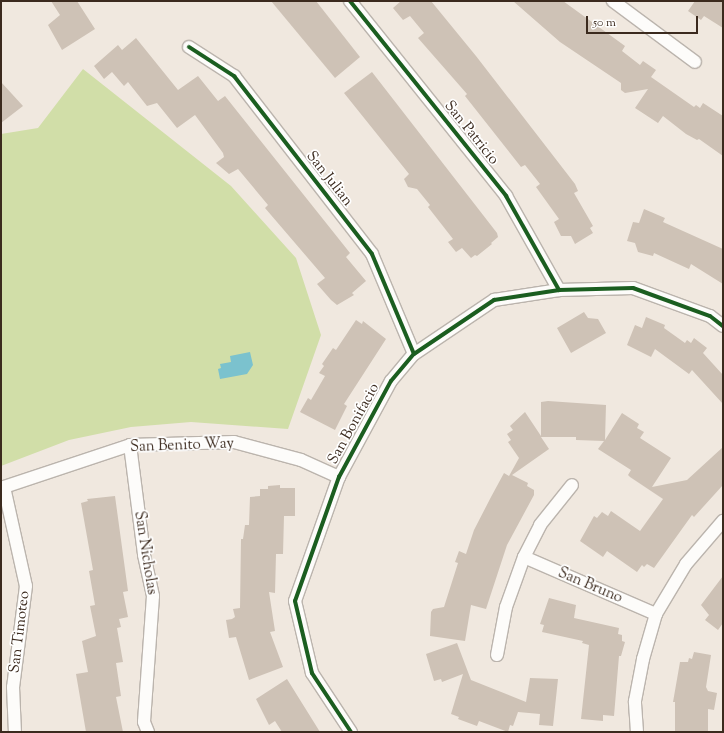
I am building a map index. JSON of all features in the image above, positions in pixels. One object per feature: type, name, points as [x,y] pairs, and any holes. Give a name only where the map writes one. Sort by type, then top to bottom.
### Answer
[{"type":"street","name":"San Patricio","points":[[350,1],[506,196],[559,290]]},
{"type":"street","points":[[613,1],[695,62]]},
{"type":"street","name":"San Julian","points":[[189,47],[234,76],[372,254],[414,354]]},
{"type":"street","name":"San Bonifacio","points":[[351,732],[312,673],[296,601],[339,477],[391,381],[414,354],[494,300],[559,290],[633,288],[710,316],[723,326]]},
{"type":"street","name":"San Benito Way","points":[[2,488],[130,445],[234,442],[301,460],[339,477]]},
{"type":"street","name":"San Nicholas","points":[[130,445],[144,555],[153,596],[144,722],[148,732]]},
{"type":"street","points":[[497,655],[506,607],[524,557],[540,525],[572,485]]},
{"type":"street","name":"San Timoteo","points":[[2,488],[26,586],[13,687],[15,732]]},
{"type":"street","points":[[637,732],[635,701],[643,659],[656,614],[686,564],[723,521]]},
{"type":"street","name":"San Bruno","points":[[524,557],[656,614]]},
{"type":"green space","points":[[83,69],[231,186],[296,258],[321,335],[288,429],[191,422],[131,427],[69,440],[1,466],[1,134],[38,128]]},
{"type":"water","points":[[250,352],[253,365],[247,374],[220,379],[218,369],[221,368],[220,364],[231,362],[230,356]]},
{"type":"building","points":[[51,1],[77,1],[95,29],[62,50],[48,25],[60,15]]},
{"type":"building","points":[[271,1],[316,1],[360,57],[335,78]]},
{"type":"building","points":[[401,1],[431,1],[476,56],[575,184],[578,191],[574,193],[593,226],[590,228],[593,233],[575,244],[571,236],[561,236],[554,222],[559,219],[536,187],[540,184],[525,165],[521,167],[465,96],[467,94],[418,38],[424,33],[410,16],[403,20],[393,8]]},
{"type":"building","points":[[513,1],[563,1],[625,46],[622,51],[640,65],[643,61],[656,70],[651,77],[694,107],[696,105],[700,108],[703,103],[723,116],[723,156],[699,139],[697,140],[686,134],[663,116],[658,123],[635,108],[648,89],[625,93],[621,90],[621,83],[560,42]]},
{"type":"building","points":[[695,1],[723,1],[723,28],[704,16],[701,20],[688,11]]},
{"type":"building","points":[[136,38],[178,90],[198,76],[218,101],[225,96],[350,253],[346,257],[366,281],[352,293],[354,295],[337,305],[331,300],[317,284],[325,278],[265,208],[268,205],[238,169],[229,174],[216,163],[224,157],[223,153],[195,115],[177,128],[157,103],[147,106],[128,82],[124,86],[112,72],[104,79],[94,66],[118,45],[122,50]]},
{"type":"building","points":[[372,72],[497,233],[498,237],[491,243],[492,244],[477,256],[475,255],[471,258],[462,248],[456,252],[448,242],[453,239],[428,207],[430,205],[417,189],[408,187],[404,179],[409,174],[344,93]]},
{"type":"building","points":[[1,82],[23,106],[1,123]]},
{"type":"building","points":[[644,209],[665,218],[663,222],[723,249],[723,284],[691,264],[689,269],[654,253],[653,256],[638,252],[635,243],[627,241],[633,222],[639,223]]},
{"type":"building","points":[[584,312],[588,318],[598,319],[606,333],[571,353],[557,328]]},
{"type":"building","points":[[646,317],[665,325],[664,328],[685,343],[687,340],[691,343],[694,338],[707,348],[703,353],[723,375],[723,404],[692,370],[689,374],[655,349],[651,357],[627,345],[635,325],[642,328]]},
{"type":"building","points":[[356,320],[362,324],[363,321],[386,339],[344,404],[347,406],[335,430],[300,412],[308,398],[311,400],[325,376],[319,373],[324,366],[322,364],[333,348],[336,350]]},
{"type":"building","points":[[548,401],[606,405],[605,440],[622,413],[639,424],[637,428],[644,432],[640,438],[671,458],[652,487],[687,480],[723,447],[723,485],[694,517],[692,515],[654,568],[647,564],[644,567],[642,565],[637,572],[607,551],[603,557],[580,541],[594,516],[597,518],[602,512],[608,516],[611,511],[640,531],[663,499],[630,477],[628,475],[631,470],[598,449],[604,441],[576,440],[576,437],[541,437],[549,449],[512,475],[528,483],[527,486],[534,490],[534,495],[507,545],[486,609],[471,605],[465,641],[430,636],[431,612],[433,609],[444,607],[458,563],[455,562],[459,551],[466,554],[474,530],[504,473],[509,476],[519,458],[508,442],[511,440],[507,434],[513,430],[510,426],[525,412],[541,436],[541,402]]},
{"type":"building","points":[[280,485],[280,488],[295,488],[295,516],[284,516],[283,554],[276,554],[275,593],[269,592],[275,631],[270,632],[283,667],[249,680],[236,637],[229,638],[226,620],[235,617],[233,609],[240,608],[241,539],[243,539],[245,525],[249,525],[250,497],[260,496],[260,489],[268,489],[268,486]]},
{"type":"building","points":[[115,496],[128,591],[123,592],[128,617],[119,619],[121,627],[117,628],[123,662],[116,663],[121,696],[116,697],[123,732],[86,732],[76,674],[88,672],[82,641],[96,636],[90,606],[95,605],[89,571],[93,570],[81,503],[88,501],[87,499]]},
{"type":"building","points":[[723,576],[723,623],[718,630],[705,620],[709,615],[701,605]]},
{"type":"building","points":[[549,598],[576,605],[574,618],[619,628],[618,634],[622,635],[622,641],[625,642],[621,656],[619,656],[614,716],[603,715],[603,721],[581,719],[589,645],[582,643],[583,641],[542,632],[544,625],[540,624]]},
{"type":"building","points":[[457,643],[471,680],[526,702],[530,678],[558,679],[553,726],[539,725],[540,714],[518,712],[513,726],[510,725],[508,732],[479,721],[477,726],[458,719],[459,717],[451,714],[463,674],[442,682],[441,679],[434,681],[426,654]]},
{"type":"building","points":[[694,652],[711,655],[706,687],[708,691],[717,693],[714,710],[708,709],[708,732],[675,732],[675,702],[673,702],[680,662],[688,662],[689,658],[692,659]]},
{"type":"building","points":[[287,679],[320,732],[282,732],[275,721],[269,725],[256,699]]},
{"type":"cycle path","points":[[350,1],[506,196],[559,290]]},
{"type":"cycle path","points":[[189,47],[234,76],[372,254],[414,354]]},
{"type":"cycle path","points":[[351,732],[312,673],[295,601],[339,477],[391,381],[414,354],[494,300],[559,290],[633,288],[710,316],[723,326]]}]
